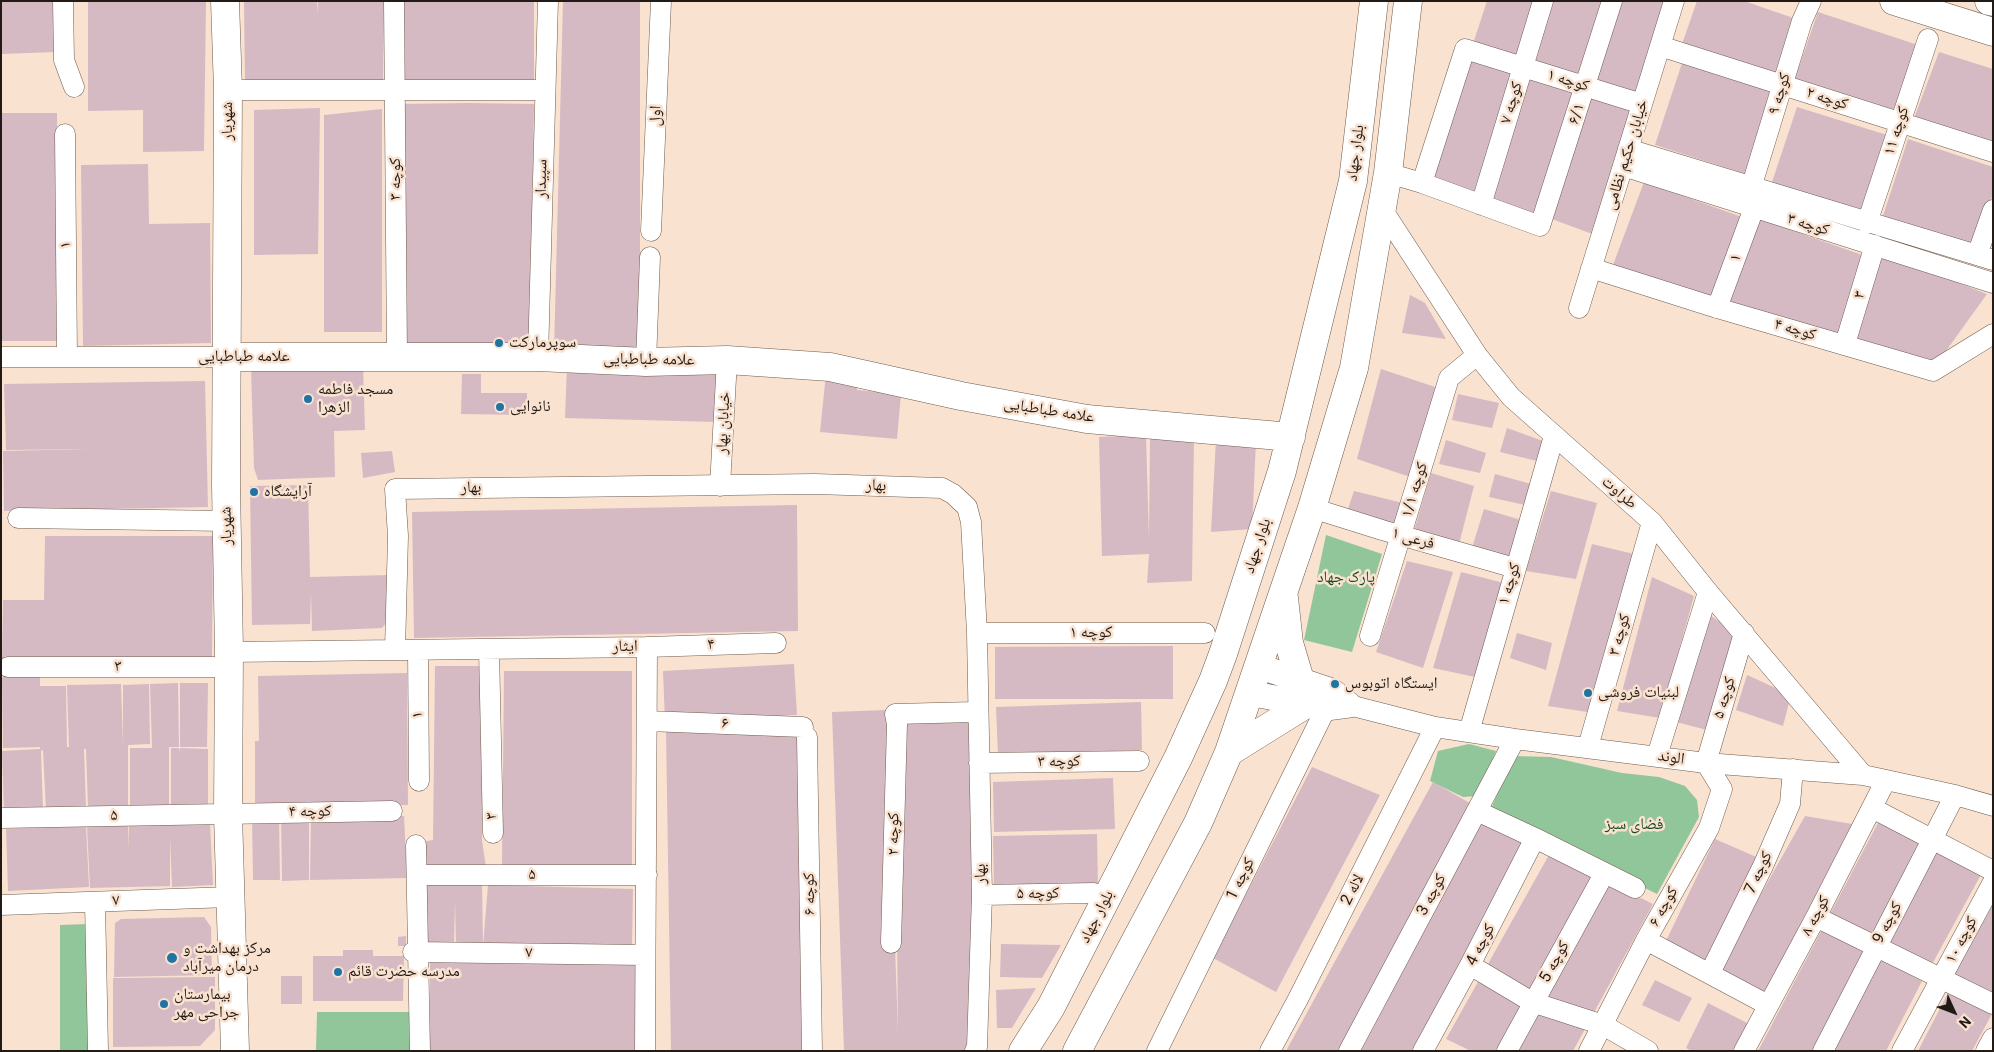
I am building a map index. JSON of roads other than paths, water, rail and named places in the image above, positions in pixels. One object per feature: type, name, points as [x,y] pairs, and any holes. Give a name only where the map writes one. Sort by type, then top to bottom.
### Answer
[{"type":"main road","name":"شهریار","points":[[225,1],[228,90],[228,814],[235,1051]]},
{"type":"main road","name":"بلوار جهاد","points":[[1023,1051],[1051,1007],[1178,758],[1213,681],[1223,654],[1282,471],[1353,181],[1374,1]]},
{"type":"main road","name":"بلوار جهاد","points":[[1077,1051],[1198,823],[1229,752],[1312,508],[1354,368],[1388,173],[1408,1]]},
{"type":"main road","points":[[1894,1],[1993,32]]},
{"type":"main road","points":[[1989,1],[1993,2]]},
{"type":"main road","name":"علامه طباطبایی","points":[[228,357],[538,357],[646,362],[727,360],[830,367],[961,396],[1087,419],[1291,437]]},
{"type":"main road","points":[[1229,752],[1320,699],[1289,643],[1284,591]]},
{"type":"main road","points":[[1223,654],[1258,666]]},
{"type":"main road","points":[[1213,681],[1249,693]]},
{"type":"street","points":[[63,1],[64,60],[74,88]]},
{"type":"street","name":"کوچه ۳","points":[[394,1],[397,356]]},
{"type":"street","name":"سپیدار","points":[[538,357],[548,1]]},
{"type":"street","name":"اول","points":[[651,231],[661,1]]},
{"type":"street","name":"کوچه ۷","points":[[1481,204],[1543,1]]},
{"type":"street","name":"۶/۱","points":[[1481,204],[1540,226],[1612,1]]},
{"type":"street","name":"خیابان حکیم نظامی","points":[[1579,308],[1674,1]]},
{"type":"street","name":"کوچه ۹","points":[[1751,188],[1802,21],[1810,1]]},
{"type":"street","name":"کوچه ۱۱","points":[[1867,223],[1928,39]]},
{"type":"street","name":"کوچه ۲","points":[[1660,46],[1993,152]]},
{"type":"street","name":"کوچه ۱","points":[[1422,183],[1465,49],[1642,104]]},
{"type":"street","points":[[228,90],[544,90]]},
{"type":"street","name":"۱","points":[[65,134],[68,357]]},
{"type":"street","name":"کوچه ۳","points":[[1626,158],[1751,188],[1985,258]]},
{"type":"street","name":"کوچه ۳","points":[[1626,158],[1754,208],[1993,283]]},
{"type":"street","points":[[1388,173],[1481,204]]},
{"type":"street","name":"۱","points":[[1717,308],[1754,208]]},
{"type":"street","name":"طراوت","points":[[1382,209],[1477,355],[1510,397],[1652,522],[1708,592],[1863,775]]},
{"type":"street","points":[[1985,258],[1993,210]]},
{"type":"street","name":"۳","points":[[1844,344],[1875,245]]},
{"type":"street","points":[[646,362],[650,257]]},
{"type":"street","name":"کوچه ۴","points":[[1591,268],[1717,308],[1933,371],[1993,334]]},
{"type":"street","name":"کوچه ۱/۱","points":[[1370,636],[1449,378],[1477,355]]},
{"type":"street","name":"علامه طباطبایی","points":[[1,357],[228,357]]},
{"type":"street","name":"خیابان بهار","points":[[720,486],[727,360]]},
{"type":"street","name":"کوچه ۱","points":[[1469,732],[1554,436]]},
{"type":"street","name":"بهار","points":[[395,650],[398,536],[395,489],[815,484],[932,487],[942,488],[953,494],[967,507],[971,522],[977,633],[982,895],[977,1046],[975,1051]]},
{"type":"street","name":"فرعی ۱","points":[[1312,508],[1401,536],[1515,568]]},
{"type":"street","points":[[18,518],[227,521]]},
{"type":"street","name":"کوچه ۳","points":[[1588,748],[1652,522]]},
{"type":"street","points":[[1657,756],[1708,592]]},
{"type":"street","name":"کوچه ۱","points":[[977,633],[1205,633]]},
{"type":"street","name":"کوچه ۵","points":[[1706,763],[1744,633]]},
{"type":"street","name":"۴","points":[[647,647],[776,643]]},
{"type":"street","name":"ایثار","points":[[229,660],[395,650],[647,647],[645,1051]]},
{"type":"street","name":"۱","points":[[418,650],[419,781]]},
{"type":"street","name":"۳","points":[[489,650],[493,833]]},
{"type":"street","name":"۳","points":[[8,667],[229,660]]},
{"type":"street","name":"الوند","points":[[1258,666],[1320,699]]},
{"type":"street","name":"الوند","points":[[1249,693],[1320,699],[1435,727],[1515,739],[1706,763],[1863,775],[1955,795],[1993,806]]},
{"type":"street","name":"کوچه 1","points":[[1157,1051],[1320,699]]},
{"type":"street","name":"کوچه ۲","points":[[892,943],[896,714],[974,712],[978,719]]},
{"type":"street","name":"۶","points":[[648,721],[805,732]]},
{"type":"street","name":"لاله 2","points":[[1270,1051],[1435,727]]},
{"type":"street","name":"کوچه ۶","points":[[805,732],[812,1051]]},
{"type":"street","name":"کوچه 3","points":[[1348,1051],[1515,739]]},
{"type":"street","name":"کوچه ۳","points":[[979,763],[1139,762]]},
{"type":"street","name":"کوچه ۶","points":[[1588,1051],[1646,940],[1709,828],[1722,789],[1706,763]]},
{"type":"street","name":"کوچه 7","points":[[1710,973],[1763,866],[1790,804],[1793,769]]},
{"type":"street","name":"کوچه ۸","points":[[1744,1051],[1816,917],[1886,780]]},
{"type":"street","name":"کوچه 9","points":[[1823,1051],[1955,795]]},
{"type":"street","points":[[1872,808],[1993,871]]},
{"type":"street","name":"کوچه ۴","points":[[228,814],[392,811]]},
{"type":"street","points":[[1477,811],[1635,888]]},
{"type":"street","name":"۵","points":[[1,818],[228,814]]},
{"type":"street","name":"کوچه 4","points":[[1423,1051],[1470,965],[1535,838]]},
{"type":"street","points":[[416,845],[415,952],[420,1051]]},
{"type":"street","name":"کوچه 5","points":[[1507,1051],[1532,1002],[1604,874]]},
{"type":"street","name":"۵","points":[[417,875],[647,875]]},
{"type":"street","name":"کوچه ۱۰","points":[[1902,1051],[1942,980],[1993,882]]},
{"type":"street","name":"کوچه ۵","points":[[982,895],[1094,893]]},
{"type":"street","name":"۷","points":[[1,905],[230,897]]},
{"type":"street","points":[[95,902],[98,1051]]},
{"type":"street","points":[[1816,917],[1993,1004]]},
{"type":"street","points":[[1646,940],[1768,1005]]},
{"type":"street","name":"۷","points":[[415,952],[644,955]]},
{"type":"street","points":[[1470,965],[1532,1002],[1603,1025],[1648,1051]]},
{"type":"street","points":[[1986,1051],[1993,1038]]},
{"type":"place","name":"سوپرمارکت","points":[[499,343]]},
{"type":"place","name":"مسجد فاطمه الزهرا","points":[[308,399]]},
{"type":"place","name":"نانوایی","points":[[500,407]]},
{"type":"place","name":"آرایشگاه","points":[[254,492]]},
{"type":"place","name":"ایستگاه اتوبوس","points":[[1335,684]]},
{"type":"place","name":"لبنیات فروشی","points":[[1588,693]]},
{"type":"place","name":"مرکز بهداشت و درمان میرآباد","points":[[172,958]]},
{"type":"place","name":"مدرسه حضرت قائم","points":[[338,972]]},
{"type":"place","name":"بیمارستان جراحی مهر","points":[[164,1004]]},
{"type":"park label","name":"پارک جهاد","points":[[1346,578]]},
{"type":"park label","name":"فضای سبز","points":[[1634,825]]}]
